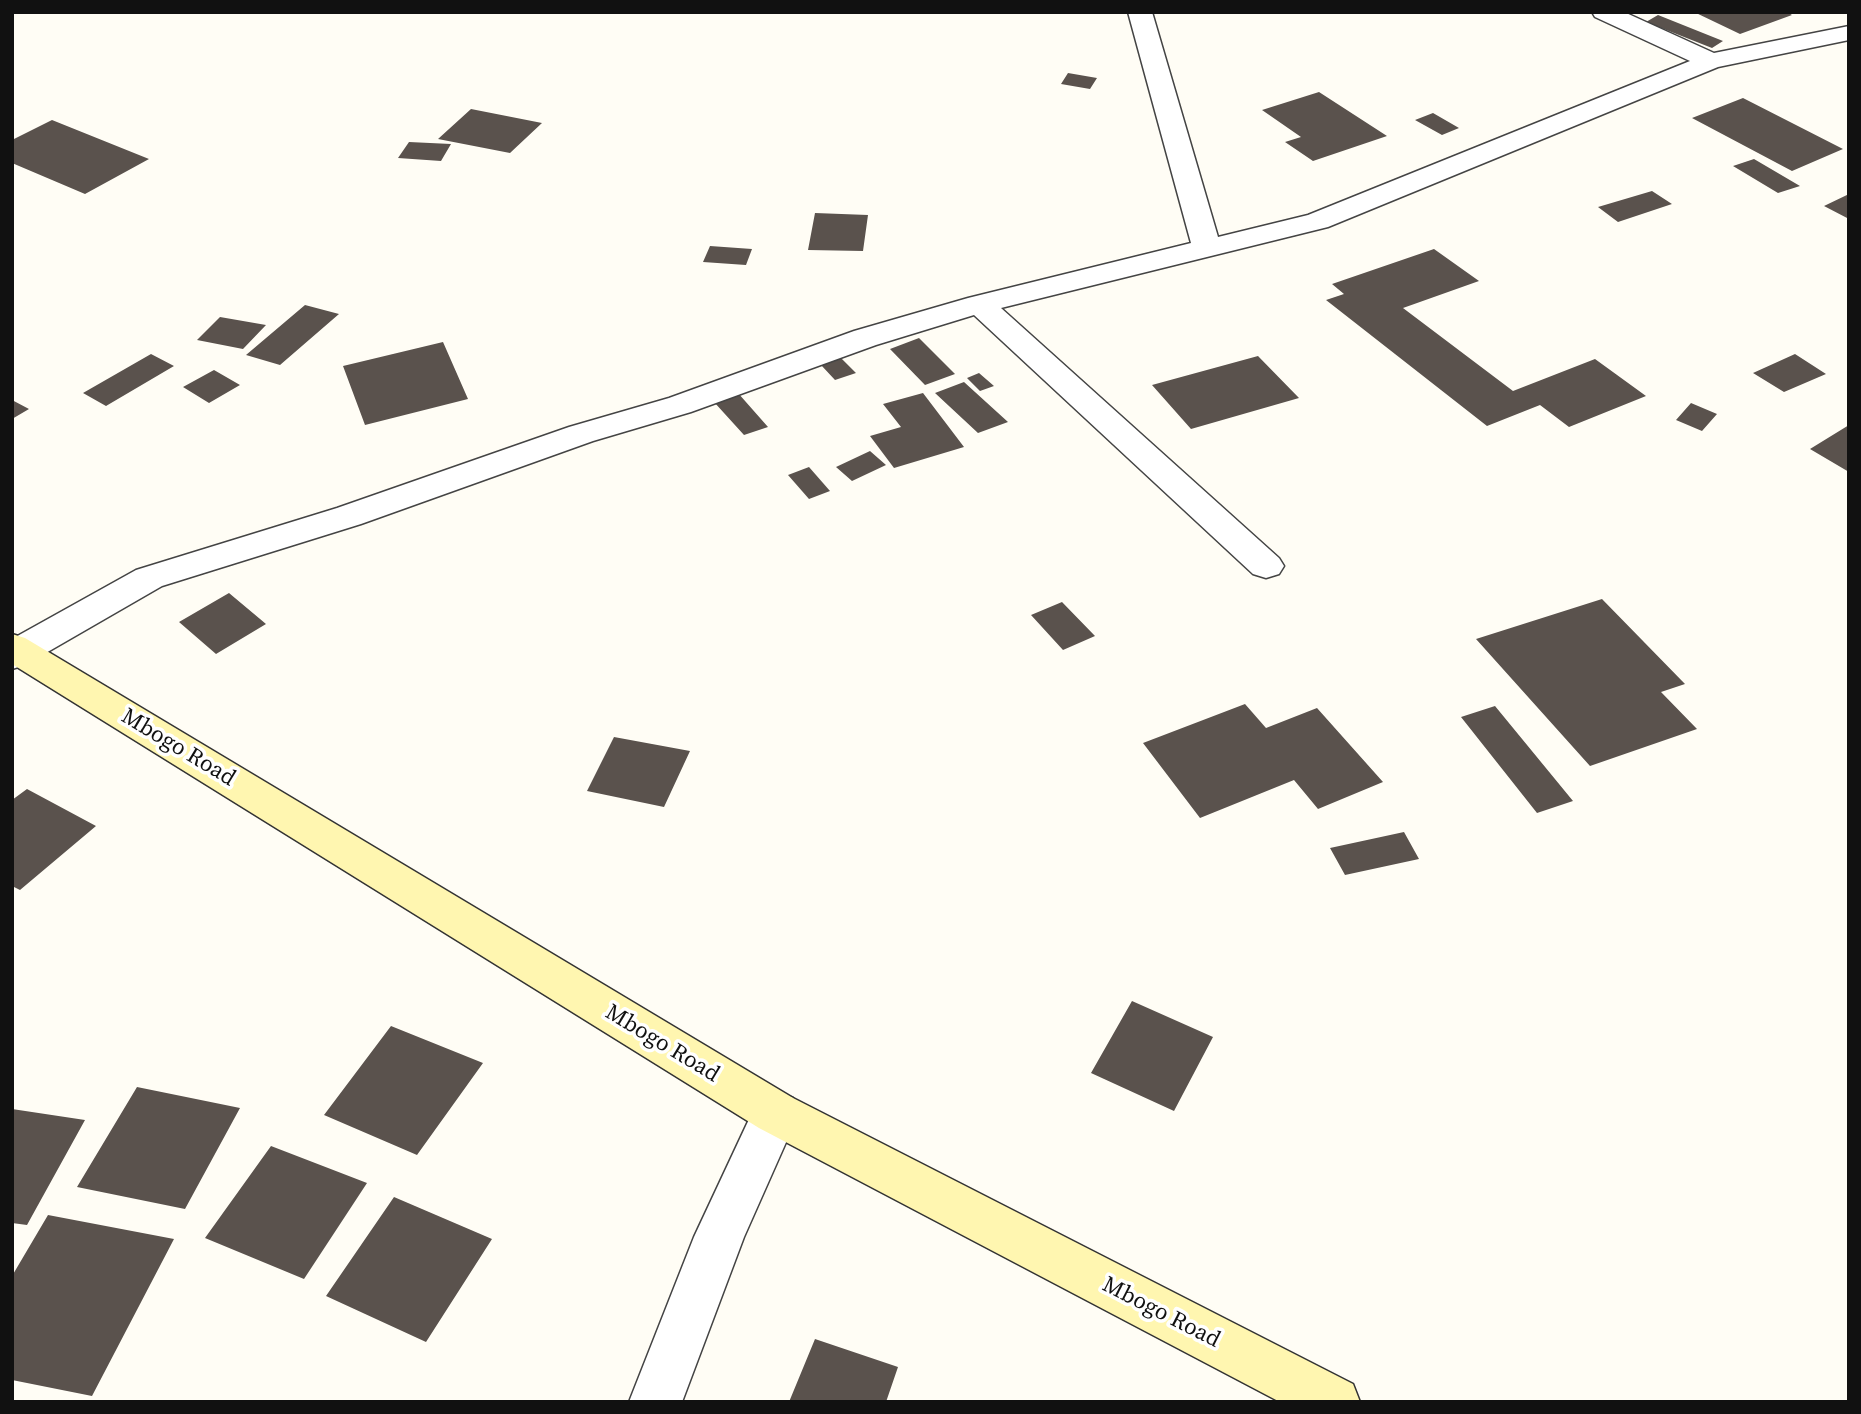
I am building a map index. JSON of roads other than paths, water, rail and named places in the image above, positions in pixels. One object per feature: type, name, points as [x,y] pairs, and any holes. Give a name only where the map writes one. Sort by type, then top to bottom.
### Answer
[{"type":"main road","name":"Mbogo Road","points":[[14,651],[776,1113],[1334,1402]]},
{"type":"street","points":[[1140,12],[1207,248]]},
{"type":"street","points":[[1604,12],[1711,61]]},
{"type":"street","points":[[14,651],[149,578],[349,516],[580,434],[680,405],[865,338],[979,304],[1318,221],[1711,61],[1849,33]]},
{"type":"street","points":[[979,304],[1266,566]]},
{"type":"street","points":[[655,1402],[719,1237],[776,1113]]}]
